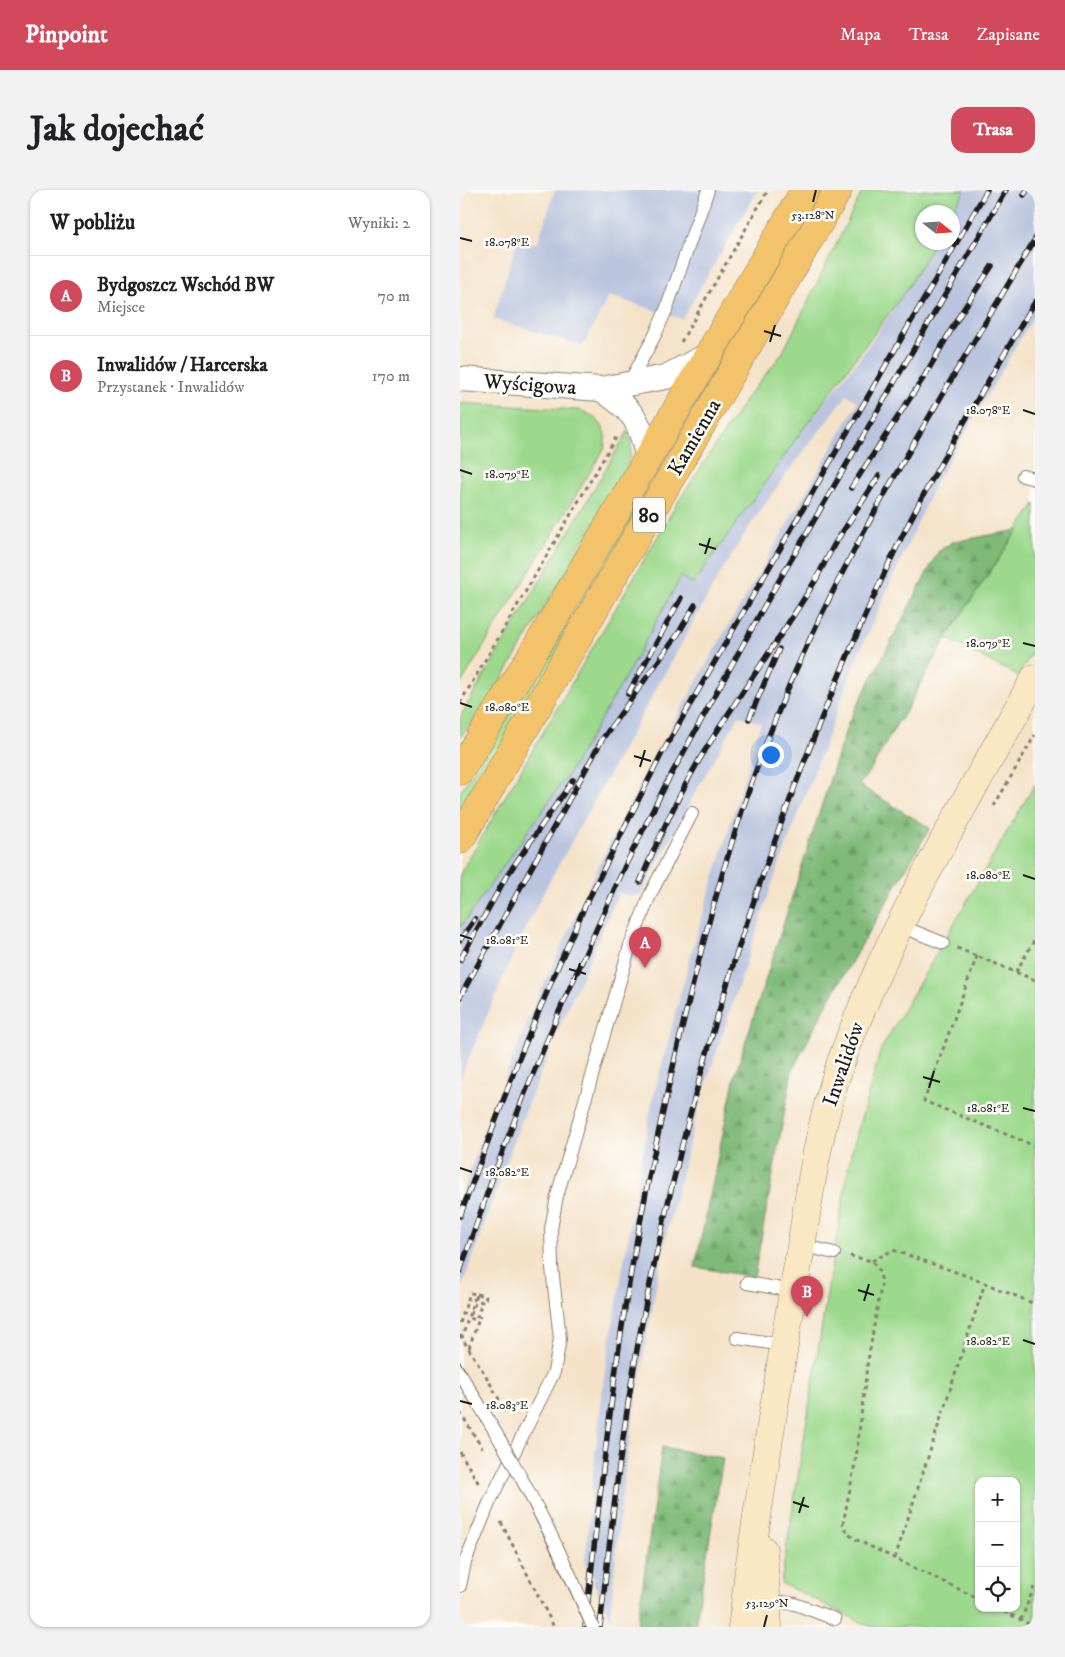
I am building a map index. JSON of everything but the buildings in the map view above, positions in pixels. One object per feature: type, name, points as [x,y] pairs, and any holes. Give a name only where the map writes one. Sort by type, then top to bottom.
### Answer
[{"type":"main road","name":"Kamienna","points":[[460,771],[469,751],[648,460],[805,190]]},
{"type":"main road","name":"Kamienna","points":[[460,840],[838,190]]},
{"type":"street","name":"Wyścigowa","points":[[460,379],[600,389],[666,377],[710,354]]},
{"type":"street","name":"Wyścigowa","points":[[600,389],[628,409],[634,416],[644,438],[648,460]]},
{"type":"street","name":"Inwalidów","points":[[742,1627],[761,1489],[801,1245],[823,1124],[840,1066],[865,1001],[898,925],[937,850],[1035,678]]},
{"type":"street","name":"Inwalidów","points":[[761,1489],[768,1627]]},
{"type":"lane","points":[[628,385],[666,310],[708,190]]},
{"type":"lane","points":[[460,1586],[464,1562],[490,1501],[554,1372],[560,1340],[552,1268],[551,1229],[557,1196],[630,946],[650,895],[692,813]]},
{"type":"lane","points":[[898,925],[943,943]]},
{"type":"lane","points":[[801,1245],[834,1252]]},
{"type":"lane","points":[[746,1283],[793,1291]]},
{"type":"lane","points":[[737,1338],[784,1345]]},
{"type":"lane","points":[[460,1374],[492,1424],[542,1516],[593,1627]]},
{"type":"lane","points":[[766,1600],[795,1604],[836,1619]]},
{"type":"path","points":[[666,377],[665,368],[768,190]]},
{"type":"path","points":[[460,703],[626,420],[634,416]]},
{"type":"path","points":[[992,808],[1035,735]]},
{"type":"path","points":[[1016,972],[1035,938]]},
{"type":"path","points":[[1035,980],[977,956],[924,1101],[1035,1146]]},
{"type":"path","points":[[872,1261],[893,1250],[985,1283],[1035,1304]]},
{"type":"path","points":[[834,1252],[872,1261],[878,1269],[882,1281],[867,1366],[856,1458],[843,1524],[848,1534],[975,1597]]},
{"type":"path","points":[[895,1558],[985,1283]]},
{"type":"path","points":[[460,1323],[470,1293],[486,1297],[469,1348]]},
{"type":"path","points":[[462,1338],[474,1299],[482,1302],[476,1320],[470,1318],[475,1303],[477,1298],[477,1294]]},
{"type":"path","points":[[460,1452],[490,1501],[554,1627]]},
{"type":"path","points":[[1021,1620],[1035,1585]]},
{"type":"path","points":[[1006,1612],[1035,1627]]},
{"type":"shaded area","points":[[555,190],[758,190],[682,319],[609,296],[583,346],[493,319],[518,238],[537,244]]},
{"type":"shaded area","points":[[965,190],[1035,190],[1035,314],[935,484],[858,655],[772,884],[699,1105],[664,1243],[639,1380],[623,1483],[610,1618],[593,1582],[594,1575],[590,1574],[585,1563],[604,1377],[651,1106],[693,947],[761,723],[739,716],[641,894],[631,897],[619,892],[553,1042],[522,1119],[460,1292],[460,1198],[533,1008],[608,846],[703,670],[858,402],[847,395],[784,477],[749,527],[720,574],[548,884],[518,943],[460,1079],[460,929],[569,773],[681,577],[694,584],[801,432],[863,354],[907,289],[930,250],[960,250],[960,205],[956,205]]},
{"type":"green space","points":[[820,190],[828,190],[460,822],[460,792],[571,618]]},
{"type":"green space","points":[[863,190],[965,190],[956,205],[915,205],[915,250],[930,250],[907,289],[801,432],[693,584],[681,577],[569,773],[460,928],[460,874],[678,502],[748,396],[782,354]]},
{"type":"green space","points":[[460,403],[580,410],[592,416],[601,424],[605,441],[604,449],[460,685]]},
{"type":"green space","points":[[628,431],[631,446],[630,458],[619,483],[484,709],[460,737],[460,717]]},
{"type":"green space","points":[[1035,504],[1035,647],[1018,676],[946,638]]},
{"type":"green space","points":[[1018,530],[946,638],[901,720],[899,720],[873,766],[859,785],[930,828],[828,1002],[792,1071],[754,1277],[695,1267],[735,1075],[848,723],[938,552],[952,542]]},
{"type":"green space","points":[[1035,784],[1035,1627],[871,1627],[781,1583],[851,1154],[881,1049]]},
{"type":"green space","points":[[662,1447],[723,1458],[695,1627],[637,1627]]},
{"type":"tram line","points":[[460,1362],[536,1492],[600,1627]]},
{"type":"tram line","points":[[460,1386],[528,1504],[586,1627]]},
{"type":"railway","points":[[460,1216],[518,1061],[552,980],[585,906],[661,755],[987,190]]},
{"type":"railway","points":[[460,1271],[494,1174],[559,1012],[625,866],[666,784],[766,603],[1006,190]]},
{"type":"railway","points":[[1024,195],[1027,190]]},
{"type":"railway","points":[[585,1627],[615,1376],[626,1300],[641,1219],[657,1139],[703,942],[749,790],[777,715],[804,653],[864,531],[931,413],[1035,239]]},
{"type":"railway","points":[[851,488],[924,377],[961,313],[992,266]]},
{"type":"railway","points":[[600,1627],[622,1443],[640,1333],[661,1233],[685,1134],[741,939],[774,843],[810,748],[848,654],[890,561],[942,462],[1035,302]]},
{"type":"railway","points":[[815,581],[834,545],[879,476]]},
{"type":"railway","points":[[640,882],[654,848],[686,783],[718,730],[818,576]]},
{"type":"railway","points":[[628,694],[681,598]]},
{"type":"railway","points":[[460,997],[603,738],[678,634],[695,605]]},
{"type":"railway","points":[[749,719],[779,649]]},
{"type":"railway","points":[[460,960],[506,877],[573,780]]},
{"type":"railway","points":[[460,940],[475,919]]},
{"type":"place","name":"Bydgoszcz Wschód BW","points":[[645,968]]},
{"type":"place","name":"Inwalidów / Harcerska","points":[[807,1317]]}]
